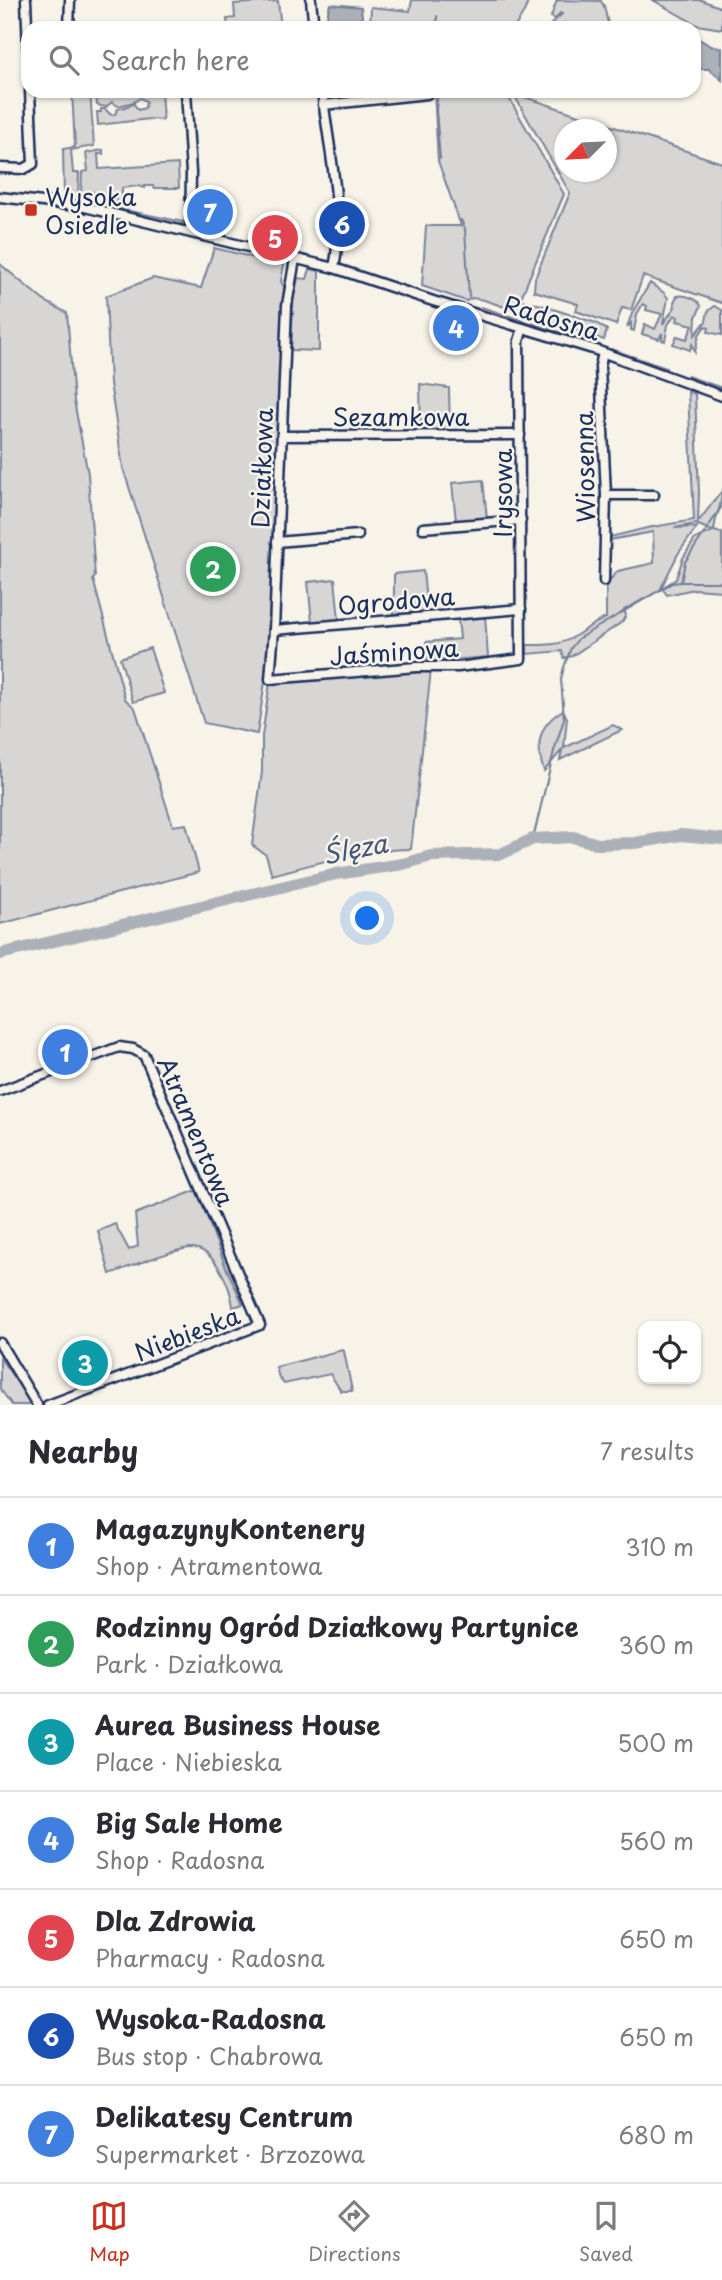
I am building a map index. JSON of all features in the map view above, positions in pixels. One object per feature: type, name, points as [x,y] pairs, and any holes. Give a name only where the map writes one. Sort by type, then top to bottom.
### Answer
[{"type":"street","points":[[26,0],[27,21]]},
{"type":"street","points":[[69,21],[70,0]]},
{"type":"street","points":[[311,0],[313,21]]},
{"type":"street","points":[[0,168],[24,169],[33,164],[30,98]]},
{"type":"street","points":[[186,98],[191,173],[190,232]]},
{"type":"street","points":[[322,98],[336,215],[338,245],[334,268]]},
{"type":"street","points":[[323,105],[389,98]]},
{"type":"street","name":"Radosna","points":[[0,197],[82,207],[334,268],[603,353],[722,396]]},
{"type":"street","name":"Działkowa","points":[[270,679],[288,306],[295,258]]},
{"type":"street","name":"Irysowa","points":[[521,659],[519,341],[523,328]]},
{"type":"street","name":"Wiosenna","points":[[603,353],[600,366],[606,495],[604,581]]},
{"type":"street","name":"Sezamkowa","points":[[282,436],[520,435]]},
{"type":"street","points":[[606,495],[654,495]]},
{"type":"street","points":[[423,528],[521,520]]},
{"type":"street","points":[[277,542],[358,535]]},
{"type":"street","name":"Ogrodowa","points":[[274,630],[521,609]]},
{"type":"street","name":"Jaśminowa","points":[[270,679],[417,667],[458,667],[521,659]]},
{"type":"street","name":"Atramentowa","points":[[0,1091],[118,1047],[133,1049],[144,1055],[260,1325]]},
{"type":"street","name":"Niebieska","points":[[48,1405],[260,1325]]},
{"type":"street","points":[[0,1343],[37,1405]]},
{"type":"shaded area","points":[[412,0],[529,0],[518,21],[370,21],[371,7],[410,11]]},
{"type":"shaded area","points":[[557,0],[601,1],[607,21],[554,21],[562,14],[560,13],[556,19],[551,17]]},
{"type":"shaded area","points":[[653,0],[701,0],[722,8],[722,29],[701,26],[701,21],[690,21]]},
{"type":"shaded area","points":[[278,1],[280,21],[227,21],[235,18],[234,4]]},
{"type":"shaded area","points":[[330,4],[361,7],[362,21],[327,21]]},
{"type":"shaded area","points":[[701,40],[722,48],[722,80],[709,69],[701,69]]},
{"type":"shaded area","points":[[72,98],[91,98],[94,146],[71,150],[73,173],[79,173],[78,196],[86,198],[86,202],[183,222],[181,225],[68,200],[64,197],[63,149],[75,147]]},
{"type":"shaded area","points":[[96,98],[140,98],[118,106],[112,102],[106,107],[97,105]]},
{"type":"shaded area","points":[[140,98],[161,98],[163,120],[98,125],[97,112],[101,112],[101,109],[111,115],[118,109],[134,104],[138,110],[145,108],[146,101]]},
{"type":"shaded area","points":[[434,98],[509,98],[554,177],[554,182],[557,182],[564,194],[520,300],[526,301],[523,310],[527,311],[529,303],[538,304],[596,323],[607,330],[604,340],[484,300],[472,298],[466,301],[422,286],[426,226],[461,226],[438,161]]},
{"type":"shaded area","points":[[516,98],[528,98],[591,119],[554,119],[554,165]]},
{"type":"shaded area","points":[[617,128],[722,163],[722,303],[643,276],[631,310],[622,308],[616,325],[576,311],[578,304],[534,291],[535,278],[570,193],[564,182],[617,182]]},
{"type":"shaded area","points":[[103,150],[103,154],[98,154],[99,169],[178,164],[179,188],[122,188],[122,203],[133,205],[132,207],[115,204],[116,197],[88,191],[87,196],[81,194],[82,172],[88,171],[86,153]]},
{"type":"shaded area","points":[[214,248],[284,265],[281,281],[284,287],[267,669],[257,734],[204,723],[123,468],[110,383],[106,296],[153,278],[201,288]]},
{"type":"shaded area","points":[[0,264],[43,300],[67,313],[74,401],[88,474],[93,579],[125,699],[135,708],[173,826],[186,824],[199,872],[0,924]]},
{"type":"shaded area","points":[[310,269],[319,271],[319,351],[291,350],[293,301],[298,278],[307,279]]},
{"type":"shaded area","points":[[650,283],[668,298],[663,324],[675,307],[677,296],[684,296],[694,299],[701,306],[696,317],[695,335],[706,321],[708,311],[715,306],[722,310],[722,335],[708,332],[709,328],[705,326],[699,335],[695,352],[692,344],[690,350],[673,344],[677,336],[687,339],[693,325],[677,321],[678,317],[674,315],[668,325],[665,341],[662,340],[662,333],[659,339],[642,334],[645,324],[655,329],[662,314],[646,310],[647,306],[643,304],[637,314],[634,331],[631,330],[631,323],[627,327],[633,311]]},
{"type":"shaded area","points":[[420,384],[449,388],[450,431],[421,432]]},
{"type":"shaded area","points":[[688,391],[695,394],[698,522],[722,491],[714,531],[722,533],[722,591],[694,589],[667,595],[662,588],[676,579],[683,558],[695,539],[713,531],[696,524],[674,528],[697,527],[678,554],[660,590],[624,610],[626,615],[622,622],[572,656],[564,658],[562,651],[527,654],[527,645],[567,641],[606,618],[606,584],[618,571],[654,563],[653,532],[610,540],[610,537],[694,520]]},
{"type":"shaded area","points":[[483,480],[487,519],[456,521],[452,483]]},
{"type":"shaded area","points":[[423,571],[427,612],[394,615],[394,574]]},
{"type":"shaded area","points":[[335,579],[339,620],[312,622],[308,582]]},
{"type":"shaded area","points":[[485,616],[488,657],[427,662],[426,642],[460,639],[458,618]]},
{"type":"shaded area","points":[[150,648],[164,693],[133,702],[120,658]]},
{"type":"shaded area","points":[[431,670],[411,849],[358,854],[272,875],[266,855],[252,845],[270,682]]},
{"type":"shaded area","points":[[563,710],[567,718],[564,748],[613,725],[622,730],[560,760],[562,750],[544,771],[539,744],[541,736],[548,722]]},
{"type":"shaded area","points":[[197,1190],[243,1304],[233,1307],[221,1271],[209,1255],[193,1248],[164,1254],[110,1274],[98,1231],[115,1224],[129,1250],[138,1246],[135,1214]]},
{"type":"shaded area","points":[[342,1350],[352,1391],[341,1391],[330,1374],[284,1384],[279,1378],[276,1367]]},
{"type":"shaded area","points":[[0,1358],[30,1401],[28,1405],[12,1405],[0,1389]]},
{"type":"waterway","points":[[437,16],[437,21]]},
{"type":"waterway","points":[[437,98],[440,159]]},
{"type":"waterway","points":[[461,220],[465,229],[469,297]]},
{"type":"waterway","points":[[481,307],[600,345]]},
{"type":"waterway","points":[[611,349],[666,368]]},
{"type":"waterway","points":[[687,376],[722,388]]},
{"type":"waterway","points":[[533,839],[564,719],[561,679],[571,648],[579,638],[672,583],[681,582],[685,562],[722,506]]},
{"type":"waterway","points":[[682,582],[722,582]]},
{"type":"waterway","name":"Ślęza","points":[[0,954],[336,874],[403,864],[431,856],[501,854],[533,839],[573,837],[598,844],[635,843],[681,835],[722,839]]},
{"type":"place","name":"Wysoka Osiedle","points":[[31,210]]},
{"type":"place","name":"Delikatesy Centrum","points":[[210,212]]},
{"type":"place","name":"Wysoka-Radosna","points":[[342,224]]},
{"type":"place","name":"Dla Zdrowia","points":[[275,238]]},
{"type":"place","name":"Big Sale Home","points":[[456,328]]},
{"type":"place","name":"Rodzinny Ogród Działkowy Partynice","points":[[213,569]]},
{"type":"place","name":"MagazynyKontenery","points":[[65,1052]]},
{"type":"place","name":"Aurea Business House","points":[[85,1363]]}]
